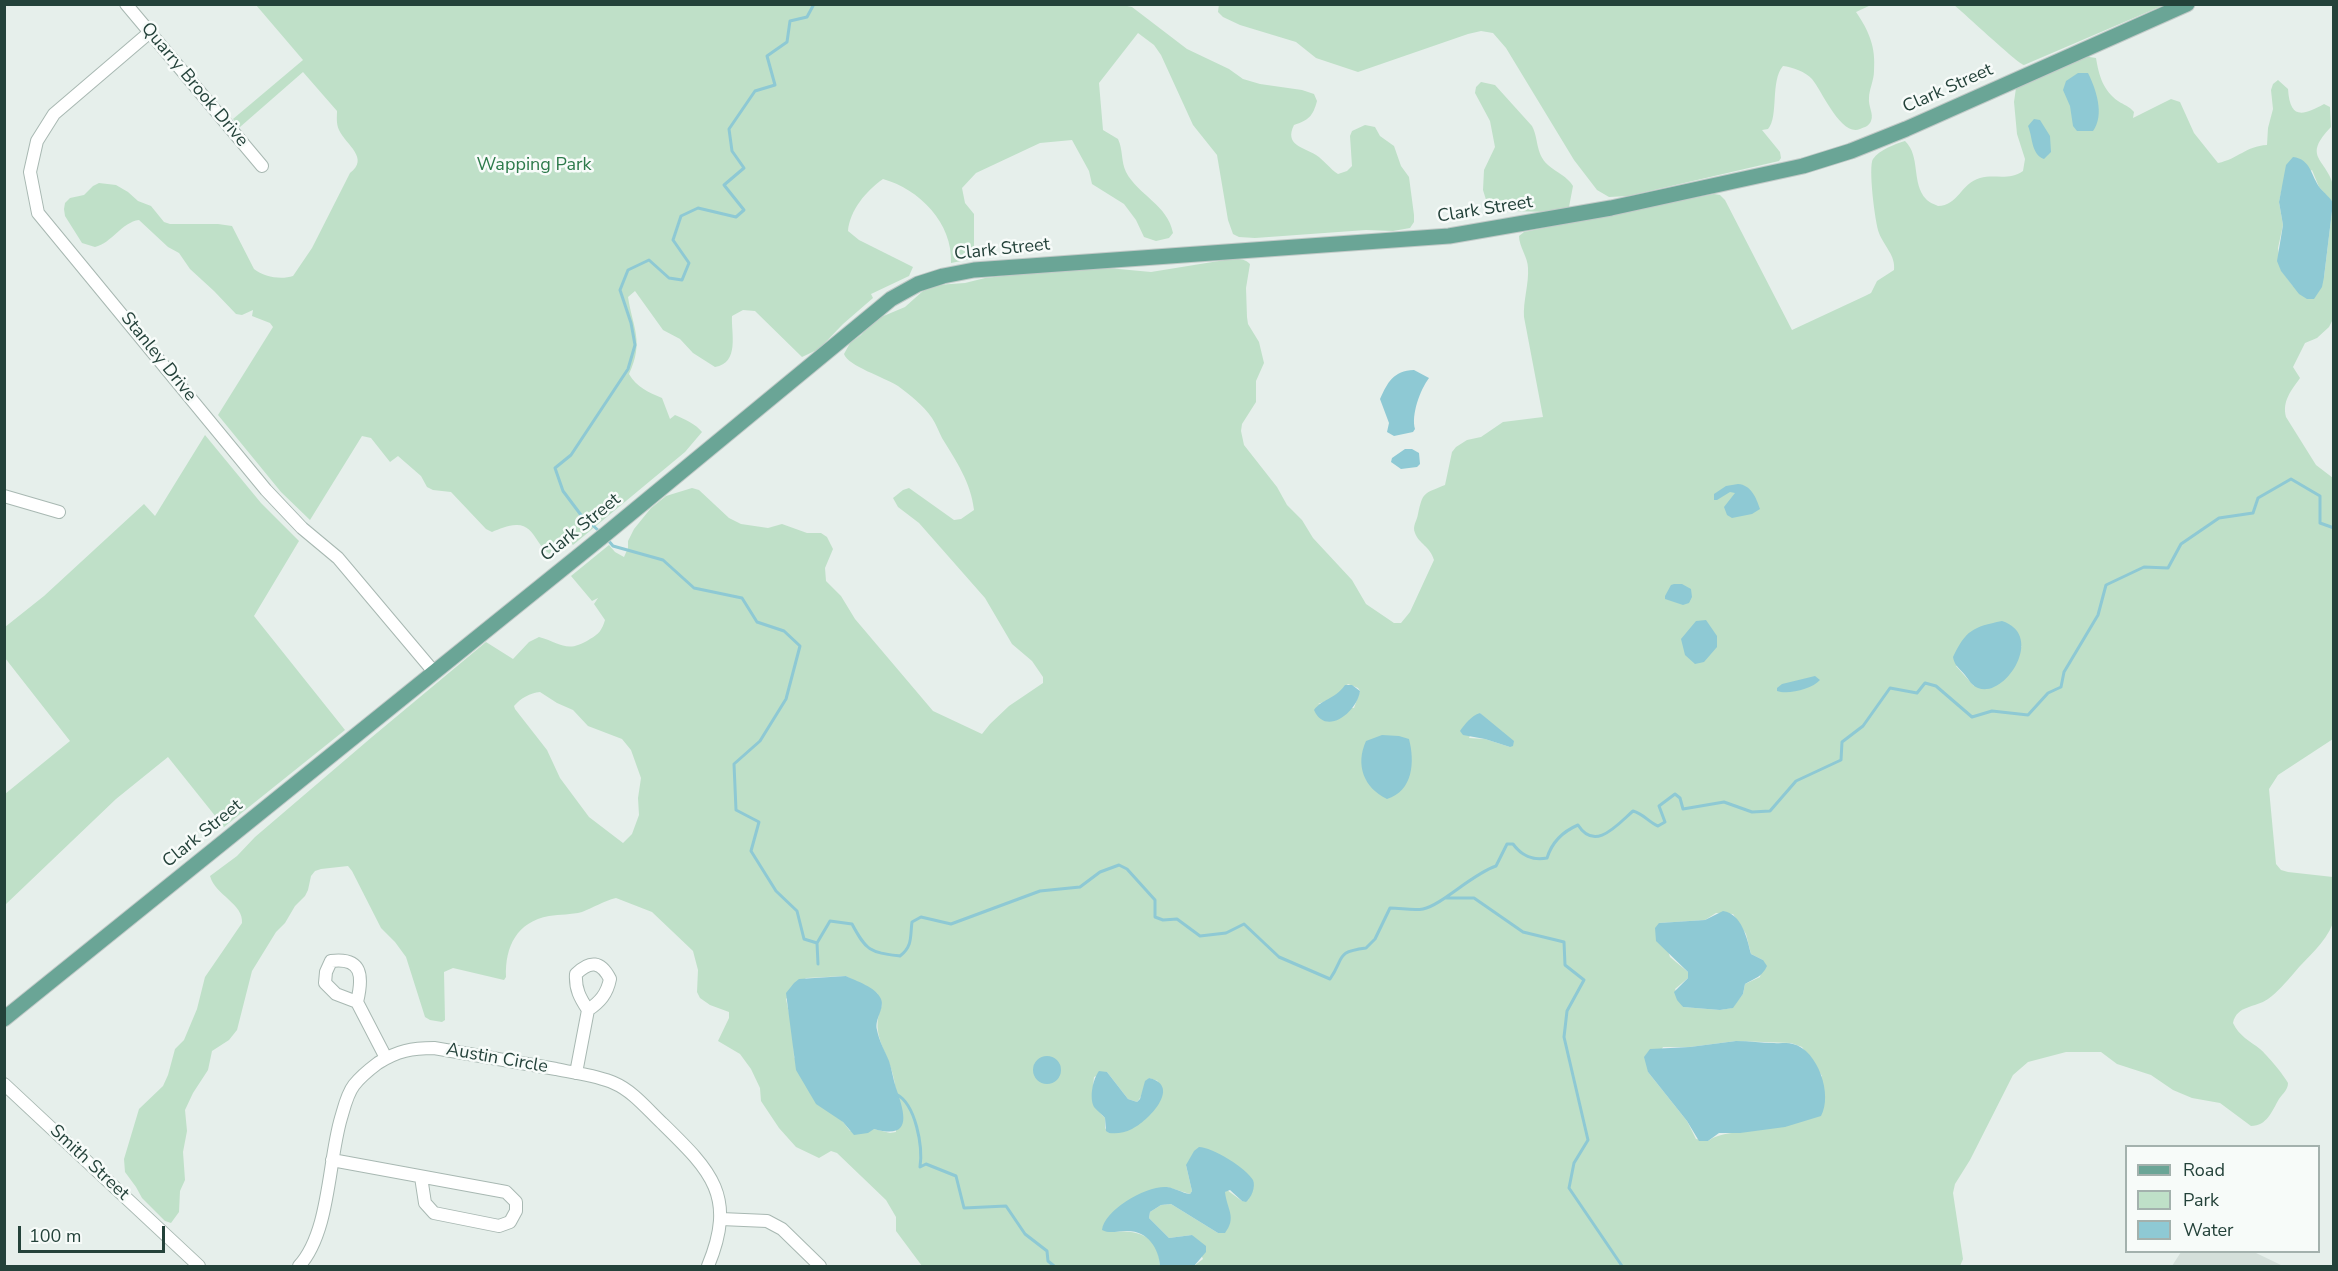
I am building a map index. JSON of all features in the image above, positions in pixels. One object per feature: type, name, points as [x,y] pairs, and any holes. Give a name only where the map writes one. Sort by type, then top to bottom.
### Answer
[{"type":"main road","name":"Clark Street","points":[[4,1019],[603,536],[881,307],[918,284],[974,270],[1449,236],[1611,208],[1803,166],[1851,151],[1906,129],[2187,4]]},
{"type":"street","name":"Quarry Brook Drive","points":[[126,4],[262,166]]},
{"type":"street","name":"Stanley Drive","points":[[150,32],[54,114],[38,141],[30,172],[38,213],[266,490],[302,528],[339,558],[434,672]]},
{"type":"street","points":[[4,496],[59,512]]},
{"type":"street","points":[[357,1002],[386,1058]]},
{"type":"street","points":[[576,1073],[588,1010]]},
{"type":"street","name":"Austin Circle","points":[[299,1266],[314,1245],[320,1227],[339,1125],[353,1086],[369,1070],[402,1050],[434,1048],[576,1073],[614,1083],[633,1095],[696,1157],[712,1179],[721,1218],[715,1248],[708,1266]]},
{"type":"street","name":"Smith Street","points":[[4,1084],[192,1264]]},
{"type":"street","points":[[332,1160],[506,1192],[516,1202],[516,1211],[510,1222],[499,1226],[434,1213],[424,1203],[421,1177]]},
{"type":"street","points":[[721,1218],[767,1221],[782,1229],[820,1266]]},
{"type":"shaded area","points":[[2180,1253],[2256,1253],[2283,1266],[2172,1266]]},
{"type":"green space","name":"Wapping Park","points":[[1118,4],[1132,7],[1187,49],[1229,69],[1243,79],[1314,94],[1317,101],[1314,110],[1310,117],[1294,125],[1291,137],[1296,144],[1319,157],[1338,174],[1347,171],[1352,166],[1350,136],[1352,131],[1365,125],[1375,127],[1380,136],[1394,146],[1401,166],[1409,177],[1414,215],[1414,222],[1410,228],[1393,231],[1366,230],[1255,238],[1239,237],[1233,234],[1228,220],[1217,155],[1193,125],[1161,55],[1154,45],[1138,33],[1099,83],[1103,130],[1118,139],[1126,172],[1131,180],[1159,207],[1170,223],[1173,233],[1169,238],[1156,241],[1144,237],[1136,220],[1124,204],[1092,184],[1089,171],[1072,140],[1040,143],[976,173],[962,188],[965,203],[974,214],[974,248],[981,257],[951,263],[950,248],[940,221],[921,199],[883,179],[871,189],[855,208],[848,231],[859,240],[913,267],[909,276],[871,294],[873,298],[819,349],[802,357],[755,311],[743,310],[732,316],[731,354],[728,360],[715,367],[693,353],[680,339],[663,330],[635,291],[628,297],[637,344],[629,374],[639,386],[662,398],[670,419],[675,415],[693,424],[702,432],[685,452],[573,545],[570,542],[556,555],[545,550],[533,534],[523,526],[504,527],[492,532],[486,529],[451,492],[427,487],[421,476],[398,456],[390,462],[371,438],[362,436],[310,520],[281,492],[218,415],[273,327],[270,323],[252,316],[253,310],[242,315],[236,314],[190,269],[179,253],[168,247],[139,220],[127,224],[107,241],[95,247],[82,243],[65,216],[65,203],[70,198],[84,195],[99,183],[116,185],[138,201],[151,206],[164,222],[232,226],[254,269],[273,277],[293,276],[312,248],[350,173],[358,162],[355,151],[339,130],[337,111],[303,72],[240,127],[233,119],[303,60],[256,5]]},
{"type":"green space","points":[[1219,4],[1871,5],[1856,12],[1865,26],[1873,47],[1874,74],[1869,98],[1872,118],[1868,125],[1860,129],[1853,130],[1846,126],[1833,112],[1809,76],[1799,70],[1783,66],[1777,80],[1771,123],[1768,129],[1762,130],[1780,152],[1779,161],[1628,196],[1609,197],[1597,190],[1574,160],[1506,48],[1493,33],[1481,31],[1468,34],[1358,72],[1316,58],[1296,42],[1240,25],[1223,17],[1218,12]]},
{"type":"green space","points":[[1954,5],[2164,5],[2024,65]]},
{"type":"green space","points":[[2083,56],[2096,58],[2100,77],[2105,87],[2113,97],[2134,112],[2133,118],[2171,99],[2180,102],[2194,133],[2218,163],[2253,148],[2267,145],[2268,128],[2273,109],[2271,90],[2273,84],[2278,80],[2288,89],[2294,110],[2303,113],[2324,104],[2330,107],[2331,127],[2322,137],[2317,151],[2333,184],[2333,203],[2333,319],[2329,327],[2317,338],[2305,343],[2293,367],[2300,378],[2288,396],[2285,411],[2286,417],[2316,465],[2333,478],[2333,739],[2278,775],[2269,789],[2276,864],[2281,870],[2288,872],[2333,877],[2335,913],[2326,937],[2282,987],[2268,999],[2242,1010],[2235,1017],[2233,1023],[2235,1028],[2267,1056],[2288,1083],[2286,1090],[2265,1121],[2251,1126],[2220,1103],[2192,1098],[2173,1090],[2151,1075],[2117,1064],[2101,1052],[2066,1052],[2028,1062],[2013,1075],[1970,1160],[1955,1184],[1953,1193],[1963,1259],[1960,1266],[1194,1266],[1203,1259],[1192,1235],[1169,1238],[1149,1218],[1150,1212],[1161,1205],[1171,1204],[1218,1233],[1225,1192],[1227,1190],[1242,1201],[1249,1200],[1186,1165],[1192,1191],[1190,1194],[1167,1187],[1111,1232],[1130,1232],[1151,1241],[1156,1247],[1160,1266],[922,1266],[896,1231],[896,1217],[886,1200],[837,1153],[831,1151],[819,1158],[796,1147],[779,1128],[761,1101],[760,1088],[751,1069],[740,1054],[718,1041],[729,1018],[729,1012],[710,1005],[700,998],[697,992],[698,970],[693,951],[652,912],[616,898],[582,912],[538,919],[521,930],[515,937],[508,955],[504,980],[453,968],[444,972],[445,1020],[442,1022],[425,1017],[406,957],[381,928],[348,866],[321,869],[315,871],[311,876],[305,896],[276,932],[252,971],[237,1030],[229,1040],[212,1051],[208,1070],[185,1110],[187,1131],[183,1152],[185,1180],[180,1191],[179,1212],[171,1223],[165,1221],[142,1198],[125,1172],[124,1159],[139,1109],[163,1086],[175,1049],[184,1040],[197,1009],[205,977],[242,923],[239,910],[217,889],[210,876],[237,856],[255,837],[486,642],[513,659],[529,642],[539,637],[570,647],[596,635],[605,620],[594,604],[598,598],[592,601],[571,576],[609,545],[624,557],[634,529],[651,508],[666,496],[692,488],[699,490],[729,518],[741,524],[768,528],[782,524],[807,533],[821,533],[827,537],[833,549],[825,568],[826,581],[841,596],[855,619],[933,711],[982,734],[1009,706],[1043,683],[1043,677],[1032,661],[1012,644],[985,598],[919,523],[898,507],[893,498],[909,488],[954,520],[961,519],[974,510],[966,481],[933,420],[921,405],[902,389],[852,363],[844,354],[850,343],[861,335],[874,320],[905,307],[924,290],[937,285],[1052,271],[1108,268],[1151,272],[1231,259],[1248,262],[1250,264],[1246,288],[1248,324],[1259,342],[1264,363],[1256,381],[1256,402],[1242,424],[1244,445],[1277,487],[1287,505],[1302,520],[1313,538],[1352,580],[1366,604],[1394,623],[1401,623],[1410,612],[1434,560],[1414,530],[1421,501],[1428,492],[1445,485],[1452,452],[1467,440],[1481,437],[1503,422],[1543,417],[1524,317],[1528,268],[1519,236],[1524,232],[1714,194],[1720,195],[1725,200],[1792,330],[1871,293],[1877,281],[1894,270],[1893,260],[1879,233],[1873,195],[1872,164],[1873,159],[1879,153],[1905,141],[1913,154],[1921,193],[1927,200],[1938,206],[1950,202],[1968,184],[1980,178],[2007,177],[2018,174],[2023,171],[2025,159],[2017,134],[2014,102],[2016,88],[2020,83],[2047,75]],"holes":[[[2312,170],[2319,187],[2333,203],[2324,277],[2293,286],[2281,270],[2278,248],[2283,225],[2279,202],[2282,188]],[[2022,646],[1974,686],[1956,666]],[[1348,684],[1360,691],[1354,708],[1318,704],[1334,698]],[[540,692],[573,710],[588,726],[622,739],[631,750],[641,778],[638,798],[639,815],[632,834],[623,843],[589,817],[560,778],[547,750],[515,709],[514,706],[533,693]],[[1480,713],[1510,747],[1485,739],[1469,738]],[[1716,913],[1733,914],[1746,934],[1751,954],[1763,960],[1760,977],[1745,984],[1743,994],[1732,1008],[1720,1010],[1683,1007],[1675,989],[1688,978],[1688,972],[1670,957],[1659,923],[1705,920]],[[846,976],[877,993],[882,1005],[878,1016],[879,1036],[895,1085],[896,1132],[890,1133],[874,1129],[850,1131],[794,1057],[793,1032],[786,999],[806,978]],[[1736,1041],[1791,1043],[1802,1047],[1822,1076],[1754,1130],[1724,1134],[1708,1141],[1696,1139],[1687,1121],[1648,1072],[1663,1047],[1690,1047]],[[1107,1072],[1128,1099],[1137,1102],[1149,1078],[1158,1081],[1109,1133],[1105,1128],[1105,1118],[1094,1104],[1094,1077]]]},
{"type":"green space","points":[[1481,82],[1495,85],[1532,126],[1544,160],[1573,186],[1569,207],[1550,212],[1511,211],[1492,207],[1487,203],[1483,190],[1484,170],[1495,147],[1490,121],[1475,93],[1476,87]]},
{"type":"green space","points":[[205,435],[261,503],[299,541],[254,616],[345,730],[224,827],[168,757],[116,799],[5,905],[5,794],[70,741],[5,658],[5,627],[44,596],[144,504],[155,516]]},
{"type":"water","points":[[2078,73],[2088,73],[2096,94],[2099,110],[2097,125],[2093,131],[2077,131],[2073,126],[2070,106],[2063,90],[2066,81]]},
{"type":"water","points":[[2034,119],[2040,120],[2050,136],[2051,152],[2044,159],[2035,150],[2028,126]]},
{"type":"water","points":[[2293,157],[2304,161],[2320,188],[2333,203],[2324,277],[2322,287],[2314,299],[2307,299],[2299,294],[2281,271],[2277,261],[2283,225],[2279,202],[2286,165]]},
{"type":"water","points":[[1414,370],[1429,378],[1417,403],[1414,417],[1415,429],[1413,432],[1394,436],[1387,432],[1389,423],[1380,399],[1392,378]]},
{"type":"water","points":[[1405,449],[1412,449],[1419,453],[1420,464],[1417,467],[1401,469],[1391,462],[1392,458]]},
{"type":"water","points":[[1738,484],[1750,489],[1760,509],[1752,514],[1732,518],[1727,515],[1724,507],[1735,493],[1730,492],[1717,500],[1714,500],[1714,494],[1726,486]]},
{"type":"water","points":[[1682,584],[1691,589],[1692,597],[1689,603],[1683,605],[1665,599],[1671,585]]},
{"type":"water","points":[[1706,620],[1717,636],[1717,647],[1704,662],[1695,664],[1685,655],[1681,639],[1696,621]]},
{"type":"water","points":[[2002,621],[2015,628],[2021,639],[2021,651],[2017,664],[1999,684],[1989,689],[1978,688],[1958,667],[1953,657],[1962,641],[1972,631],[1984,625]]},
{"type":"water","points":[[1815,676],[1820,680],[1806,688],[1793,692],[1777,691],[1782,684]]},
{"type":"water","points":[[1345,685],[1352,685],[1360,691],[1353,707],[1340,719],[1326,721],[1319,718],[1314,710],[1337,694]]},
{"type":"water","points":[[1480,713],[1514,741],[1513,746],[1463,735],[1460,731],[1471,718]]},
{"type":"water","points":[[1382,735],[1409,739],[1412,757],[1407,783],[1396,795],[1387,799],[1372,789],[1367,782],[1361,759],[1366,741]]},
{"type":"water","points":[[1723,911],[1735,917],[1739,922],[1751,954],[1763,960],[1767,966],[1760,975],[1745,984],[1743,994],[1733,1008],[1720,1010],[1683,1007],[1674,992],[1688,978],[1688,972],[1656,941],[1655,928],[1659,923],[1705,920]]},
{"type":"water","points":[[846,976],[870,988],[881,999],[882,1007],[876,1026],[889,1061],[903,1115],[900,1128],[895,1131],[874,1129],[868,1133],[854,1135],[843,1122],[816,1104],[796,1070],[786,993],[799,979]]},
{"type":"water","points":[[1736,1041],[1788,1043],[1802,1048],[1810,1055],[1821,1074],[1824,1086],[1824,1107],[1821,1116],[1785,1127],[1740,1133],[1719,1133],[1708,1141],[1699,1141],[1687,1121],[1648,1072],[1644,1057],[1650,1049]]},
{"type":"water","points":[[1047,1056],[1057,1060],[1061,1070],[1057,1080],[1047,1084],[1037,1080],[1033,1070],[1037,1060]]},
{"type":"water","points":[[1099,1071],[1107,1072],[1128,1099],[1137,1102],[1140,1099],[1145,1081],[1149,1078],[1159,1082],[1163,1088],[1163,1096],[1153,1112],[1138,1125],[1120,1133],[1109,1133],[1106,1131],[1105,1118],[1094,1107],[1092,1098],[1092,1088]]},
{"type":"water","points":[[1199,1147],[1212,1150],[1236,1164],[1249,1175],[1254,1186],[1246,1202],[1230,1190],[1225,1192],[1231,1218],[1225,1233],[1218,1233],[1171,1204],[1161,1205],[1150,1212],[1149,1218],[1169,1238],[1192,1235],[1206,1246],[1206,1252],[1194,1266],[1160,1266],[1157,1253],[1151,1241],[1146,1237],[1133,1231],[1102,1230],[1105,1222],[1118,1207],[1138,1194],[1159,1187],[1167,1187],[1190,1194],[1192,1191],[1186,1165]]},
{"type":"waterway","points":[[599,531],[581,515],[563,491],[555,468],[571,455],[628,369],[635,345],[631,323],[620,290],[628,270],[649,260],[669,278],[682,280],[689,263],[673,240],[681,216],[698,208],[736,217],[744,210],[724,185],[744,168],[732,151],[729,129],[755,91],[775,85],[767,56],[787,42],[790,21],[807,17],[814,4]]},
{"type":"waterway","points":[[608,540],[613,546],[663,560],[694,588],[742,598],[757,622],[784,631],[800,646],[786,699],[760,741],[734,764],[736,810],[759,822],[751,851],[776,891],[797,911],[804,939],[817,943],[830,921],[852,924],[870,949],[900,956],[909,945],[912,922],[921,917],[951,924],[1040,891],[1080,887],[1100,872],[1119,865],[1127,869],[1155,900],[1155,917],[1163,920],[1177,919],[1200,936],[1226,933],[1244,924],[1279,957],[1330,979],[1345,954],[1366,948],[1375,939],[1390,908],[1419,910],[1439,902],[1496,866],[1507,844],[1513,844],[1528,856],[1542,859],[1547,858],[1559,838],[1578,825],[1585,833],[1599,836],[1613,829],[1633,811],[1658,826],[1665,822],[1659,806],[1675,794],[1680,798],[1683,809],[1724,802],[1752,812],[1770,811],[1796,781],[1841,760],[1842,742],[1863,726],[1890,688],[1917,693],[1925,683],[1936,686],[1972,717],[1992,711],[2028,715],[2048,693],[2061,687],[2064,672],[2098,615],[2106,585],[2144,567],[2168,568],[2181,544],[2219,518],[2253,513],[2258,498],[2291,479],[2320,496],[2320,523],[2334,528]]},
{"type":"waterway","points":[[1445,898],[1474,898],[1523,932],[1564,942],[1565,965],[1584,980],[1567,1011],[1564,1037],[1588,1140],[1574,1163],[1569,1188],[1622,1266]]},
{"type":"waterway","points":[[817,943],[818,964]]},
{"type":"waterway","points":[[896,1094],[909,1107],[917,1127],[920,1167],[926,1164],[956,1176],[964,1208],[1006,1206],[1025,1234],[1047,1251],[1048,1261],[1054,1266]]}]
